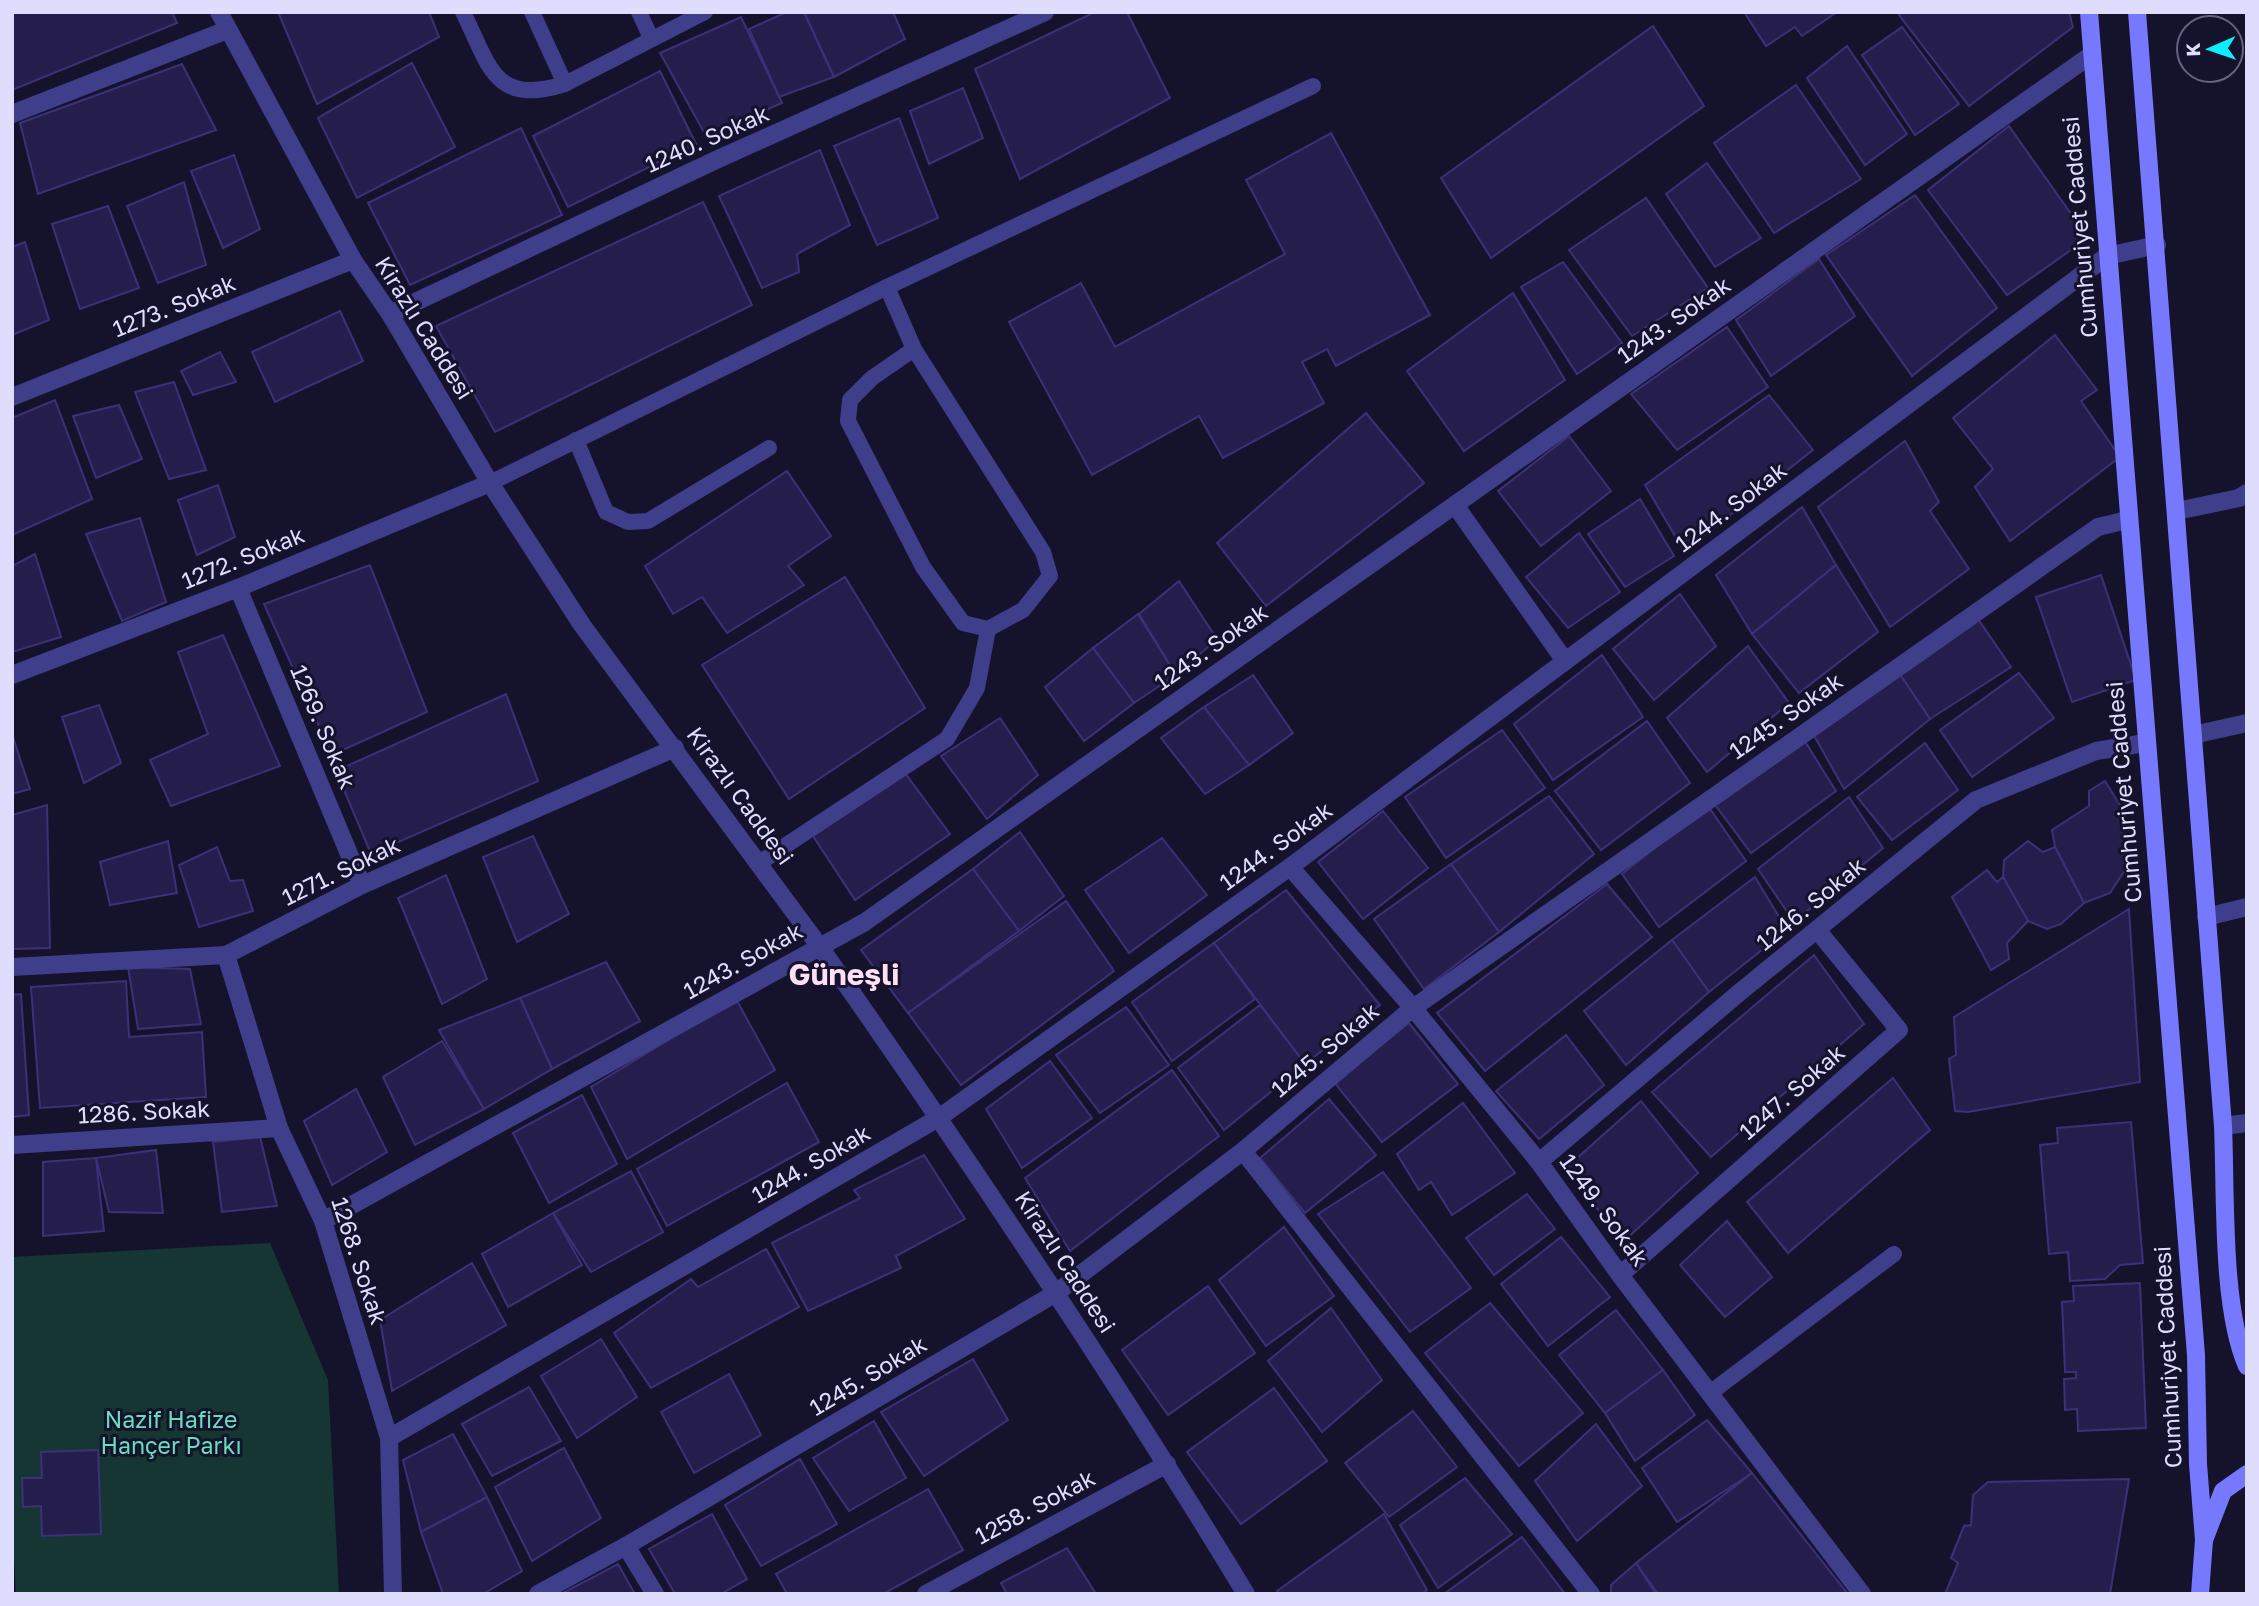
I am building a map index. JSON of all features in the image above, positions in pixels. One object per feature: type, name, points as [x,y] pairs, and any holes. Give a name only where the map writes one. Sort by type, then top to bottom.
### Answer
[{"type":"main road","points":[[2083,12],[2090,48]]},
{"type":"main road","points":[[2089,12],[2090,48]]},
{"type":"main road","points":[[2137,12],[2224,1126],[2230,1278],[2237,1344],[2247,1366]]},
{"type":"main road","name":"Cumhuriyet Caddesi","points":[[2090,48],[2196,1355],[2197,1464],[2204,1540]]},
{"type":"main road","points":[[2200,1594],[2204,1540],[2222,1491],[2247,1474]]},
{"type":"street","name":"Kirazlı Caddesi","points":[[219,12],[353,260],[390,314],[490,483],[582,625],[760,863],[940,1117],[1167,1464],[1246,1594]]},
{"type":"street","name":"1240. Sokak","points":[[390,314],[716,160],[1045,12]]},
{"type":"street","points":[[12,114],[227,30]]},
{"type":"street","name":"1243. Sokak","points":[[323,1221],[865,922],[1455,505],[2090,48]]},
{"type":"street","name":"1244. Sokak","points":[[389,1438],[940,1117],[1290,867],[2107,256],[2157,245]]},
{"type":"street","name":"1273. Sokak","points":[[12,397],[353,260]]},
{"type":"street","name":"1272. Sokak","points":[[12,675],[238,588],[490,483]]},
{"type":"street","points":[[2177,510],[2239,498],[2247,493]]},
{"type":"street","points":[[1455,505],[1565,661]]},
{"type":"street","name":"1245. Sokak","points":[[538,1594],[626,1546],[1056,1293],[1243,1151],[1413,1008],[2098,527],[2127,520]]},
{"type":"street","name":"1269. Sokak","points":[[238,588],[362,885]]},
{"type":"street","points":[[2193,735],[2247,723]]},
{"type":"street","name":"1246. Sokak","points":[[1539,1162],[1976,800],[2096,751],[2145,743]]},
{"type":"street","name":"1271. Sokak","points":[[12,967],[226,955],[362,885],[675,748]]},
{"type":"street","name":"1249. Sokak","points":[[1290,867],[1413,1008],[1539,1162],[1620,1275],[1862,1594]]},
{"type":"street","points":[[2206,917],[2247,907]]},
{"type":"street","name":"1247. Sokak","points":[[1620,1275],[1899,1030],[1818,931]]},
{"type":"street","name":"1268. Sokak","points":[[226,955],[279,1128],[323,1221],[389,1438],[393,1594]]},
{"type":"street","points":[[2224,1126],[2247,1124]]},
{"type":"street","name":"1286. Sokak","points":[[12,1144],[279,1128]]},
{"type":"street","points":[[1243,1151],[1591,1594]]},
{"type":"street","name":"1258. Sokak","points":[[926,1594],[1167,1464]]},
{"type":"street","points":[[626,1546],[655,1594]]},
{"type":"lane","points":[[463,12],[495,77],[519,92],[542,92],[565,84],[705,12]]},
{"type":"lane","points":[[532,12],[565,84]]},
{"type":"lane","points":[[639,12],[651,38]]},
{"type":"lane","points":[[490,483],[887,287],[1313,86]]},
{"type":"lane","points":[[887,287],[914,349],[1043,552],[1050,576],[1023,610],[988,629],[964,623],[923,567],[848,421],[850,400],[872,378],[914,349]]},
{"type":"lane","points":[[576,440],[606,512],[628,522],[649,522],[769,448]]},
{"type":"lane","points":[[760,863],[947,739],[977,688],[988,629]]},
{"type":"lane","points":[[1710,1393],[1894,1254]]},
{"type":"green space","name":"Nazif Hafize Hançer Parkı","points":[[270,1243],[328,1380],[339,1594],[16,1594],[12,1522],[12,1257]]},
{"type":"building","points":[[12,12],[172,12],[177,23],[12,90]]},
{"type":"building","points":[[278,12],[429,12],[439,37],[317,104]]},
{"type":"building","points":[[787,12],[804,12],[834,77],[779,97],[749,29]]},
{"type":"building","points":[[804,12],[893,12],[905,39],[834,77]]},
{"type":"building","points":[[1095,12],[1127,12],[1170,98],[1020,179],[975,69]]},
{"type":"building","points":[[1744,12],[1837,12],[1802,36],[1795,27],[1766,46]]},
{"type":"building","points":[[1902,12],[2069,12],[2073,27],[1969,106],[1899,15]]},
{"type":"building","points":[[741,17],[782,103],[706,136],[660,53]]},
{"type":"building","points":[[1653,26],[1704,106],[1491,258],[1441,178]]},
{"type":"building","points":[[1902,27],[1959,104],[1915,135],[1862,55]]},
{"type":"building","points":[[1847,46],[1907,134],[1865,165],[1807,78]]},
{"type":"building","points":[[412,63],[455,147],[357,198],[318,118]]},
{"type":"building","points":[[182,64],[216,130],[38,194],[20,123]]},
{"type":"building","points":[[660,71],[696,144],[568,207],[533,136]]},
{"type":"building","points":[[1796,85],[1861,179],[1774,233],[1714,143]]},
{"type":"building","points":[[963,88],[983,138],[929,164],[910,111]]},
{"type":"building","points":[[899,118],[938,218],[877,245],[834,146]]},
{"type":"building","points":[[2009,126],[2088,238],[2007,295],[1928,190]]},
{"type":"building","points":[[521,128],[562,215],[410,285],[368,203]]},
{"type":"building","points":[[1331,133],[1430,315],[1336,366],[1327,349],[1302,362],[1324,403],[1223,458],[1199,416],[1092,475],[1009,322],[1081,283],[1115,347],[1285,254],[1246,180]]},
{"type":"building","points":[[820,150],[850,225],[797,254],[799,272],[762,288],[719,196]]},
{"type":"building","points":[[234,155],[260,229],[223,248],[191,171]]},
{"type":"building","points":[[1707,163],[1761,238],[1715,267],[1666,194]]},
{"type":"building","points":[[184,182],[206,265],[158,283],[127,206]]},
{"type":"building","points":[[1915,195],[1997,308],[1912,376],[1826,255]]},
{"type":"building","points":[[1646,198],[1708,288],[1632,336],[1569,250]]},
{"type":"building","points":[[703,202],[752,305],[495,432],[436,326]]},
{"type":"building","points":[[108,206],[139,288],[80,309],[52,224]]},
{"type":"building","points":[[25,242],[49,320],[12,335],[12,247]]},
{"type":"building","points":[[1819,259],[1855,316],[1771,376],[1736,320]]},
{"type":"building","points":[[1563,262],[1622,343],[1577,374],[1521,287]]},
{"type":"building","points":[[1513,293],[1565,380],[1464,451],[1407,371]]},
{"type":"building","points":[[340,311],[363,361],[275,402],[252,352]]},
{"type":"building","points":[[1727,327],[1768,387],[1677,450],[1631,394]]},
{"type":"building","points":[[2055,335],[2097,390],[2081,401],[2120,457],[2010,541],[1975,487],[1993,469],[1953,418]]},
{"type":"building","points":[[220,352],[236,382],[193,395],[181,371]]},
{"type":"building","points":[[174,382],[206,470],[169,479],[135,392]]},
{"type":"building","points":[[1769,395],[1813,450],[1684,551],[1645,485]]},
{"type":"building","points":[[55,400],[92,499],[12,535],[12,418]]},
{"type":"building","points":[[119,405],[142,459],[96,478],[73,416]]},
{"type":"building","points":[[1366,413],[1424,483],[1266,606],[1217,543]]},
{"type":"building","points":[[1569,436],[1611,491],[1541,546],[1498,491]]},
{"type":"building","points":[[1905,441],[1939,502],[1930,511],[1969,569],[1890,627],[1818,507]]},
{"type":"building","points":[[787,471],[831,536],[788,566],[804,585],[727,633],[702,597],[673,614],[645,566]]},
{"type":"building","points":[[218,485],[235,537],[197,555],[178,500]]},
{"type":"building","points":[[1640,499],[1674,556],[1625,587],[1588,534]]},
{"type":"building","points":[[1802,507],[1836,565],[1752,634],[1716,575]]},
{"type":"building","points":[[140,518],[166,602],[122,621],[86,534]]},
{"type":"building","points":[[1579,533],[1620,592],[1568,628],[1526,577]]},
{"type":"building","points":[[35,554],[61,637],[12,652],[12,566]]},
{"type":"building","points":[[370,565],[427,712],[332,755],[264,604]]},
{"type":"building","points":[[1836,565],[1878,632],[1799,693],[1752,634]]},
{"type":"building","points":[[2101,575],[2136,680],[2072,702],[2036,597]]},
{"type":"building","points":[[845,577],[925,708],[789,799],[702,665]]},
{"type":"building","points":[[1179,581],[1217,639],[1176,675],[1139,614]]},
{"type":"building","points":[[1680,594],[1716,646],[1654,700],[1613,649]]},
{"type":"building","points":[[1138,614],[1176,675],[1134,703],[1093,648]]},
{"type":"building","points":[[1976,616],[2011,667],[1930,719],[1897,670]]},
{"type":"building","points":[[223,635],[280,766],[171,806],[150,760],[208,734],[178,652]]},
{"type":"building","points":[[1748,646],[1789,703],[1707,772],[1667,718]]},
{"type":"building","points":[[1093,648],[1134,703],[1084,741],[1045,687]]},
{"type":"building","points":[[1602,655],[1643,717],[1553,780],[1514,724]]},
{"type":"building","points":[[1897,670],[1930,719],[1844,789],[1811,730]]},
{"type":"building","points":[[2019,673],[2054,718],[1972,777],[1940,730]]},
{"type":"building","points":[[1253,675],[1293,733],[1249,765],[1204,707]]},
{"type":"building","points":[[506,694],[538,781],[371,854],[336,771]]},
{"type":"building","points":[[99,705],[121,763],[84,783],[62,717]]},
{"type":"building","points":[[1204,707],[1249,765],[1205,794],[1161,738]]},
{"type":"building","points":[[1000,718],[1038,775],[987,819],[941,756]]},
{"type":"building","points":[[1647,721],[1690,783],[1601,850],[1555,791]]},
{"type":"building","points":[[1502,730],[1545,788],[1446,858],[1405,797]]},
{"type":"building","points":[[12,734],[30,789],[12,794]]},
{"type":"building","points":[[1801,735],[1836,791],[1751,853],[1713,802]]},
{"type":"building","points":[[1925,743],[1958,790],[1892,840],[1857,797]]},
{"type":"building","points":[[905,773],[950,834],[855,900],[813,836]]},
{"type":"building","points":[[2105,781],[2120,805],[2125,870],[2110,893],[2084,903],[2055,847],[2052,830],[2089,806],[2089,791]]},
{"type":"building","points":[[1549,796],[1594,854],[1499,932],[1451,864]]},
{"type":"building","points":[[1849,797],[1883,848],[1794,922],[1758,869]]},
{"type":"building","points":[[47,805],[50,948],[12,949],[12,815]]},
{"type":"building","points":[[1708,806],[1746,861],[1659,927],[1622,874]]},
{"type":"building","points":[[1383,811],[1428,868],[1363,919],[1318,862]]},
{"type":"building","points":[[1020,832],[1064,896],[1019,931],[973,869]]},
{"type":"building","points":[[533,836],[569,914],[517,942],[483,857]]},
{"type":"building","points":[[1162,838],[1207,895],[1129,953],[1085,890]]},
{"type":"building","points":[[168,841],[177,893],[110,905],[100,862]]},
{"type":"building","points":[[2028,841],[2043,852],[2055,847],[2084,903],[2061,924],[2047,929],[2028,921],[2003,877],[2004,860]]},
{"type":"building","points":[[217,847],[230,881],[243,880],[253,911],[199,927],[179,865]]},
{"type":"building","points":[[1451,864],[1499,932],[1424,989],[1374,919]]},
{"type":"building","points":[[973,869],[1019,931],[908,1013],[861,950]]},
{"type":"building","points":[[1987,870],[1997,882],[2003,877],[2028,921],[2007,943],[2009,959],[1991,970],[1952,897]]},
{"type":"building","points":[[446,875],[487,979],[442,1004],[398,898]]},
{"type":"building","points":[[1755,877],[1787,930],[1709,992],[1672,940]]},
{"type":"building","points":[[1607,884],[1652,937],[1485,1071],[1437,1013]]},
{"type":"building","points":[[1286,890],[1380,1005],[1305,1064],[1214,943]]},
{"type":"building","points":[[1066,901],[1114,971],[961,1085],[908,1013]]},
{"type":"building","points":[[2129,909],[2140,1082],[1968,1112],[1955,1111],[1949,1059],[1956,1055],[1954,1017]]},
{"type":"building","points":[[1672,940],[1709,992],[1626,1065],[1584,1011]]},
{"type":"building","points":[[1214,943],[1255,999],[1172,1061],[1132,1002]]},
{"type":"building","points":[[1814,955],[1864,1024],[1711,1157],[1652,1092]]},
{"type":"building","points":[[606,962],[640,1021],[552,1069],[520,998]]},
{"type":"building","points":[[128,967],[190,969],[201,1024],[138,1029]]},
{"type":"building","points":[[126,981],[129,1037],[202,1032],[206,1097],[40,1108],[31,987]]},
{"type":"building","points":[[21,994],[29,1115],[12,1117],[12,995]]},
{"type":"building","points":[[520,998],[552,1069],[484,1109],[439,1030]]},
{"type":"building","points":[[736,999],[775,1070],[627,1159],[591,1087]]},
{"type":"building","points":[[1260,1005],[1305,1064],[1224,1130],[1178,1068]]},
{"type":"building","points":[[1126,1007],[1169,1065],[1100,1113],[1056,1055]]},
{"type":"building","points":[[1409,1023],[1458,1084],[1382,1142],[1334,1082]]},
{"type":"building","points":[[1566,1035],[1604,1085],[1539,1139],[1496,1091]]},
{"type":"building","points":[[442,1041],[484,1109],[415,1145],[383,1077]]},
{"type":"building","points":[[1050,1061],[1092,1118],[1022,1168],[986,1109]]},
{"type":"building","points":[[1172,1070],[1219,1136],[1070,1251],[1025,1178]]},
{"type":"building","points":[[1893,1078],[1930,1130],[1788,1253],[1747,1202]]},
{"type":"building","points":[[787,1083],[819,1142],[667,1226],[637,1169]]},
{"type":"building","points":[[356,1089],[387,1152],[332,1185],[304,1121]]},
{"type":"building","points":[[582,1095],[617,1164],[549,1203],[513,1133]]},
{"type":"building","points":[[1329,1099],[1376,1155],[1305,1213],[1260,1158]]},
{"type":"building","points":[[1641,1101],[1698,1173],[1623,1242],[1566,1168]]},
{"type":"building","points":[[1463,1103],[1515,1173],[1452,1215],[1431,1182],[1419,1190],[1397,1154]]},
{"type":"building","points":[[2131,1122],[2143,1263],[2120,1265],[2105,1279],[2070,1281],[2068,1252],[2049,1254],[2040,1145],[2058,1143],[2057,1128]]},
{"type":"building","points":[[260,1137],[277,1206],[222,1212],[213,1142]]},
{"type":"building","points":[[156,1150],[163,1213],[109,1212],[96,1158]]},
{"type":"building","points":[[924,1155],[965,1219],[896,1256],[901,1268],[808,1311],[772,1243],[860,1198],[854,1190]]},
{"type":"building","points":[[96,1158],[104,1231],[43,1236],[43,1162]]},
{"type":"building","points":[[631,1171],[663,1232],[591,1272],[553,1213]]},
{"type":"building","points":[[1383,1172],[1471,1288],[1410,1332],[1318,1214]]},
{"type":"building","points":[[1527,1194],[1555,1229],[1494,1275],[1466,1238]]},
{"type":"building","points":[[553,1213],[582,1265],[508,1307],[482,1254]]},
{"type":"building","points":[[1727,1221],[1772,1277],[1725,1317],[1680,1265]]},
{"type":"building","points":[[1284,1227],[1334,1296],[1266,1346],[1219,1280]]},
{"type":"building","points":[[1561,1237],[1610,1297],[1548,1346],[1501,1284]]},
{"type":"building","points":[[766,1249],[799,1307],[651,1388],[614,1333],[691,1279],[698,1287]]},
{"type":"building","points":[[472,1263],[506,1325],[392,1391],[380,1320]]},
{"type":"building","points":[[2140,1283],[2146,1428],[2078,1431],[2077,1409],[2065,1410],[2064,1379],[2076,1378],[2076,1372],[2065,1372],[2062,1302],[2074,1301],[2073,1286]]},
{"type":"building","points":[[1208,1286],[1255,1353],[1168,1415],[1122,1350]]},
{"type":"building","points":[[1490,1303],[1583,1413],[1519,1466],[1425,1353]]},
{"type":"building","points":[[1331,1308],[1382,1380],[1322,1432],[1268,1361]]},
{"type":"building","points":[[1616,1310],[1663,1370],[1605,1413],[1559,1355]]},
{"type":"building","points":[[601,1339],[637,1397],[577,1438],[541,1376]]},
{"type":"building","points":[[973,1359],[1008,1420],[924,1476],[881,1412]]},
{"type":"building","points":[[1663,1370],[1695,1415],[1635,1461],[1605,1413]]},
{"type":"building","points":[[729,1374],[761,1435],[694,1473],[661,1412]]},
{"type":"building","points":[[529,1387],[561,1441],[492,1476],[462,1424]]},
{"type":"building","points":[[1274,1388],[1327,1461],[1241,1524],[1187,1452]]},
{"type":"building","points":[[1413,1411],[1457,1467],[1389,1517],[1345,1463]]},
{"type":"building","points":[[1707,1420],[1752,1473],[1677,1522],[1642,1468]]},
{"type":"building","points":[[874,1421],[906,1478],[849,1511],[813,1458]]},
{"type":"building","points":[[1596,1424],[1642,1486],[1577,1541],[1535,1481]]},
{"type":"building","points":[[453,1434],[487,1497],[421,1532],[403,1460]]},
{"type":"building","points":[[564,1448],[601,1518],[532,1561],[495,1487]]},
{"type":"building","points":[[98,1450],[101,1534],[42,1536],[41,1506],[23,1507],[22,1478],[42,1478],[41,1452]]},
{"type":"building","points":[[800,1459],[837,1524],[761,1566],[725,1505]]},
{"type":"building","points":[[1752,1473],[1848,1594],[1658,1594],[1636,1563]]},
{"type":"building","points":[[1465,1478],[1512,1534],[1438,1588],[1400,1525]]},
{"type":"building","points":[[2129,1479],[2110,1594],[1945,1594],[1958,1563],[1951,1558],[1964,1526],[1971,1525],[1973,1495],[1988,1482]]},
{"type":"building","points":[[928,1489],[963,1550],[883,1594],[787,1594],[776,1574]]},
{"type":"building","points":[[487,1497],[522,1571],[483,1594],[443,1594],[421,1532]]},
{"type":"building","points":[[712,1514],[747,1579],[721,1594],[675,1594],[649,1549]]},
{"type":"building","points":[[1384,1514],[1427,1590],[1422,1594],[1279,1594],[1277,1591]]},
{"type":"building","points":[[1522,1537],[1565,1594],[1444,1594]]},
{"type":"building","points":[[1067,1548],[1096,1594],[1007,1594],[1001,1583]]},
{"type":"building","points":[[1636,1563],[1656,1594],[1611,1594],[1611,1585]]},
{"type":"building","points":[[618,1564],[635,1594],[561,1594]]},
{"type":"district","name":"Güneşli","points":[[844,975]]}]
